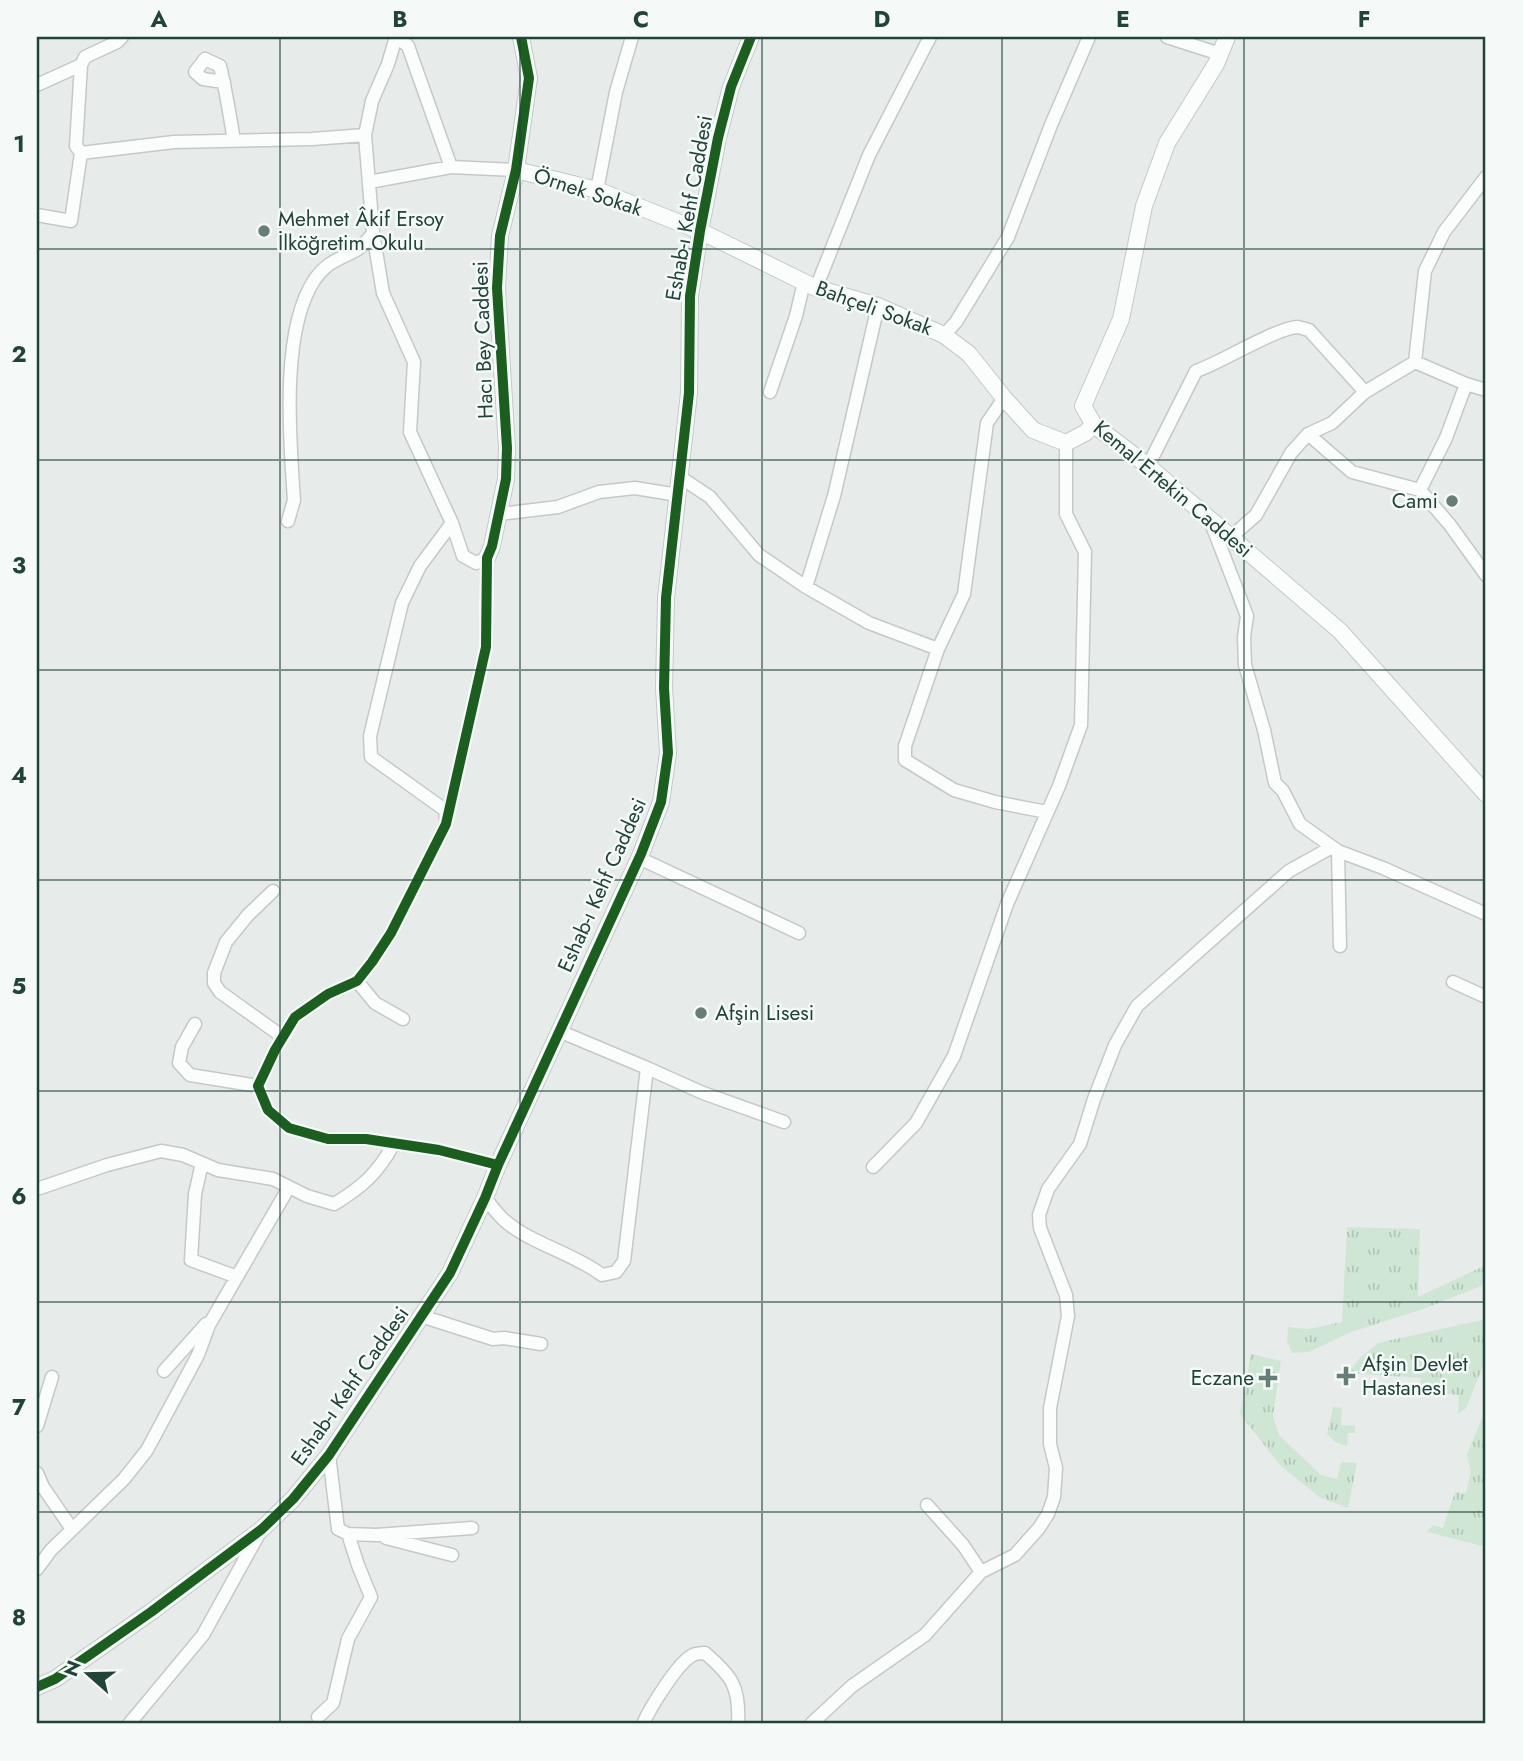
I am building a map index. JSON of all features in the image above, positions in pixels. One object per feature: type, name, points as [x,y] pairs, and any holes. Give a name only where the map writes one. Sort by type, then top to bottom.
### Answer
[{"type":"street","points":[[37,215],[71,221],[81,153],[76,146],[81,65],[85,57],[122,37]]},
{"type":"street","points":[[451,167],[408,46],[397,37],[372,101],[365,135],[373,233],[383,293],[414,362],[410,432],[452,523],[463,556],[477,563],[487,558],[486,647],[446,824],[391,933],[358,981],[328,994],[295,1017],[258,1086],[268,1110],[289,1128],[328,1139],[366,1139],[439,1150],[498,1165]]},
{"type":"street","name":"Hacı Bey Caddesi","points":[[487,558],[506,479],[507,448],[498,275],[500,236],[516,170],[529,78],[521,37]]},
{"type":"street","points":[[597,190],[616,92],[632,37]]},
{"type":"street","name":"Eshab-ı Kehf Caddesi","points":[[37,1687],[55,1679],[151,1612],[262,1529],[293,1499],[328,1455],[450,1273],[639,858],[661,802],[668,753],[664,688],[666,598],[689,393],[690,296],[718,138],[731,87],[751,37]]},
{"type":"street","points":[[771,392],[796,316],[869,155],[930,37]]},
{"type":"street","points":[[944,335],[956,322],[1008,237],[1051,125],[1089,37]]},
{"type":"street","points":[[1167,37],[1220,54]]},
{"type":"street","name":"Kemal Ertekin Caddesi","points":[[1227,37],[1216,64],[1167,143],[1144,206],[1121,319],[1083,406],[1094,425],[1148,466],[1340,631],[1486,794]]},
{"type":"street","points":[[224,82],[201,83],[195,72],[205,59],[220,66],[224,82],[234,141]]},
{"type":"street","points":[[37,85],[81,65]]},
{"type":"street","points":[[81,153],[174,142],[365,135]]},
{"type":"street","points":[[369,182],[451,167],[516,170]]},
{"type":"street","name":"Örnek Sokak","points":[[516,170],[597,190],[700,231]]},
{"type":"street","points":[[1415,362],[1425,271],[1444,232],[1486,177]]},
{"type":"street","name":"Bahçeli Sokak","points":[[700,231],[810,285],[878,306],[944,335],[969,354],[1033,430],[1066,443]]},
{"type":"street","points":[[288,521],[294,500],[291,384],[296,329],[315,280],[333,260],[360,248],[373,233]]},
{"type":"street","points":[[806,587],[834,496],[878,306]]},
{"type":"street","points":[[1148,466],[1196,371],[1272,335],[1297,327],[1309,330],[1365,392]]},
{"type":"street","points":[[1415,362],[1486,390]]},
{"type":"street","points":[[1231,537],[1256,514],[1291,453],[1308,434],[1332,423],[1365,392],[1415,362]]},
{"type":"street","points":[[1420,490],[1446,438],[1466,384]]},
{"type":"street","points":[[1004,398],[987,424],[964,594],[938,649],[905,746],[905,760],[954,790],[995,802],[1047,812]]},
{"type":"street","points":[[873,1167],[916,1123],[954,1056],[1007,904],[1081,725],[1085,552],[1066,514],[1066,443],[1094,425]]},
{"type":"street","points":[[1308,434],[1352,472],[1420,490],[1450,525],[1486,575]]},
{"type":"street","points":[[680,477],[710,497],[760,555],[806,587],[869,623],[938,649]]},
{"type":"street","points":[[499,514],[558,507],[599,492],[635,488],[678,495]]},
{"type":"street","points":[[1210,520],[1247,616],[1244,637],[1245,666],[1264,730],[1275,783],[1283,791],[1300,824],[1335,849],[1486,914]]},
{"type":"street","points":[[446,824],[444,810],[371,757],[370,736],[402,603],[420,566],[452,523]]},
{"type":"street","points":[[1335,849],[1340,946]]},
{"type":"street","points":[[811,1724],[852,1686],[926,1635],[981,1572],[1015,1555],[1040,1528],[1054,1497],[1056,1468],[1050,1444],[1050,1408],[1068,1316],[1066,1295],[1040,1228],[1039,1215],[1048,1189],[1080,1144],[1115,1045],[1137,1006],[1289,871],[1335,849]]},
{"type":"street","points":[[639,858],[799,933]]},
{"type":"street","points":[[273,891],[248,915],[226,942],[214,972],[214,984],[220,992],[283,1037]]},
{"type":"street","points":[[358,981],[375,1003],[403,1019]]},
{"type":"street","points":[[1453,982],[1486,997]]},
{"type":"street","points":[[195,1024],[182,1047],[179,1063],[190,1075],[258,1086]]},
{"type":"street","points":[[559,1031],[703,1093],[784,1122]]},
{"type":"street","points":[[485,1198],[504,1220],[533,1237],[586,1263],[602,1275],[616,1272],[624,1261],[648,1068]]},
{"type":"street","points":[[37,1189],[107,1165],[161,1151],[183,1155],[218,1170],[273,1179],[307,1196],[334,1204],[358,1190],[393,1145]]},
{"type":"street","points":[[202,1163],[195,1194],[191,1260],[237,1276]]},
{"type":"street","points":[[37,1569],[51,1549],[124,1479],[147,1450],[198,1355],[209,1325],[289,1187]]},
{"type":"street","points":[[164,1371],[216,1313]]},
{"type":"street","points":[[421,1316],[493,1339],[505,1338],[541,1344]]},
{"type":"street","points":[[37,1426],[52,1377]]},
{"type":"street","points":[[328,1455],[338,1529],[348,1534],[376,1535],[472,1528]]},
{"type":"street","points":[[37,1473],[43,1487],[72,1529]]},
{"type":"street","points":[[927,1505],[963,1545],[981,1572]]},
{"type":"street","points":[[129,1724],[203,1635],[262,1529]]},
{"type":"street","points":[[318,1717],[333,1703],[348,1639],[371,1597],[348,1534]]},
{"type":"street","points":[[376,1535],[452,1555]]},
{"type":"street","points":[[643,1724],[667,1683],[692,1655],[705,1653],[733,1680],[739,1706],[738,1724]]},
{"type":"green space","points":[[1347,1227],[1420,1229],[1418,1297],[1486,1265],[1484,1285],[1423,1309],[1351,1332],[1309,1352],[1292,1353],[1287,1342],[1288,1327],[1308,1329],[1342,1322]]},
{"type":"green space","points":[[1486,1319],[1486,1359],[1466,1408],[1458,1414],[1459,1395],[1420,1392],[1421,1378],[1348,1373],[1359,1359],[1378,1343]]},
{"type":"green space","points":[[1251,1354],[1281,1361],[1273,1416],[1279,1435],[1321,1475],[1337,1479],[1341,1462],[1357,1463],[1348,1508],[1319,1497],[1280,1465],[1240,1414]]},
{"type":"green space","points":[[1333,1407],[1342,1408],[1341,1425],[1355,1426],[1355,1433],[1348,1433],[1347,1446],[1335,1442],[1327,1434]]},
{"type":"green space","points":[[1486,1409],[1486,1547],[1427,1532],[1433,1525],[1443,1528],[1455,1492],[1466,1493],[1471,1471],[1467,1454]]},
{"type":"cycle path","points":[[498,1165],[439,1150],[366,1139],[328,1139],[289,1128],[268,1110],[258,1086],[295,1017],[328,994],[357,981],[372,962],[391,933],[446,824],[486,647],[487,558],[506,479],[507,448],[497,288],[500,236],[516,170],[529,78],[521,37]]},
{"type":"cycle path","points":[[37,1687],[55,1679],[151,1612],[262,1529],[293,1499],[329,1455],[450,1273],[641,854],[661,802],[668,753],[664,688],[666,598],[689,393],[690,296],[718,138],[731,87],[751,37]]},
{"type":"place","name":"Mehmet Âkif Ersoy İlköğretim Okulu","points":[[264,231]]},
{"type":"place","name":"Cami","points":[[1452,501]]},
{"type":"place","name":"Afşin Lisesi","points":[[701,1013]]},
{"type":"place","name":"Afşin Devlet Hastanesi","points":[[1346,1376]]},
{"type":"place","name":"Eczane","points":[[1268,1378]]}]
